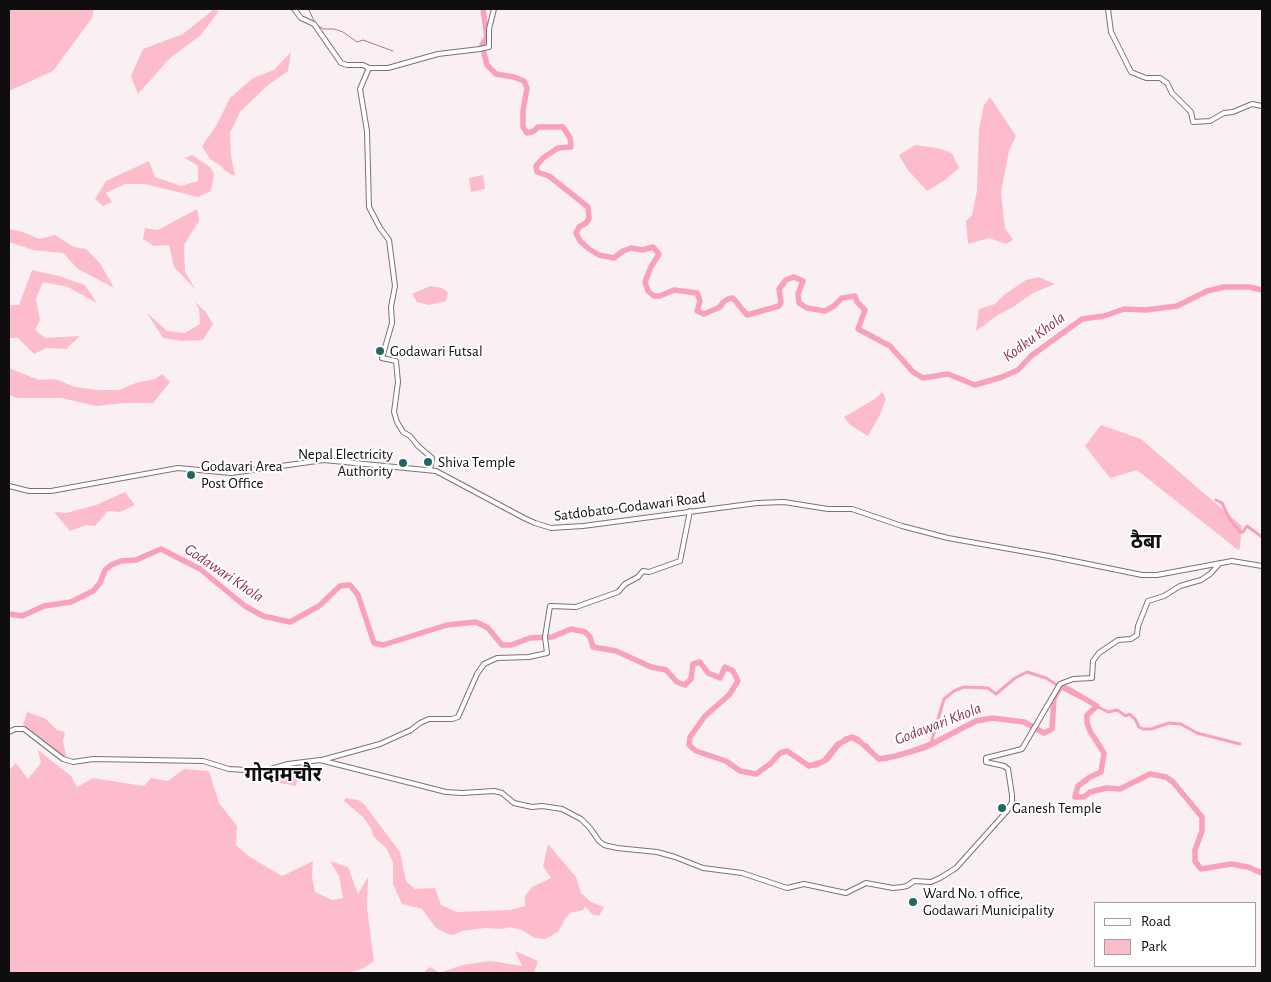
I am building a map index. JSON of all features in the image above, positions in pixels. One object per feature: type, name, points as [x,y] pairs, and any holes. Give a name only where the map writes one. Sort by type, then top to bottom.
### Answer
[{"type":"street","points":[[294,9],[301,18],[314,24],[341,63],[363,65],[369,68],[388,68],[438,54],[487,48],[489,47],[489,29],[494,9]]},
{"type":"street","points":[[1108,9],[1111,32],[1131,72],[1146,78],[1160,78],[1167,83],[1172,93],[1191,112],[1193,122],[1210,121],[1224,113],[1237,111],[1252,104],[1262,106]]},
{"type":"street","points":[[369,68],[360,90],[367,131],[369,207],[389,240],[395,286],[391,307],[392,323],[382,358],[396,361],[398,382],[394,412],[397,422],[403,432],[410,436],[432,458],[430,470]]},
{"type":"street","name":"Satdobato-Godawari Road","points":[[9,486],[29,491],[51,492],[178,468],[224,474],[324,460],[430,470],[534,523],[551,528],[583,526],[776,501],[828,509],[852,509],[902,526],[948,538],[1147,576],[1220,563],[1238,562],[1262,566]]},
{"type":"street","points":[[9,732],[15,729],[24,729],[63,759],[73,762],[93,759],[204,761],[229,768],[264,771],[288,764],[320,760],[380,744],[412,730],[420,723],[429,719],[452,719],[458,717],[477,674],[484,664],[497,658],[529,658],[547,653],[545,637],[550,606],[576,607],[618,592],[625,584],[638,577],[643,571],[650,572],[680,561],[690,511]]},
{"type":"street","points":[[320,760],[446,792],[494,791],[502,793],[514,803],[532,807],[555,807],[568,811],[581,819],[599,841],[612,847],[657,852],[676,857],[703,868],[742,874],[788,888],[804,884],[846,893],[866,883],[897,888],[907,886],[914,881],[931,882],[956,868],[1007,811],[1012,802],[1008,769],[1004,766],[986,762],[986,758],[1022,749],[1060,684],[1073,679],[1090,679],[1093,661],[1099,653],[1118,640],[1134,637],[1148,601],[1164,596],[1180,586],[1201,580],[1210,574],[1220,563]]},
{"type":"green space","points":[[9,9],[94,9],[92,18],[53,71],[9,91]]},
{"type":"green space","points":[[213,10],[219,11],[200,36],[170,58],[138,94],[131,76],[143,49],[183,34]]},
{"type":"green space","points":[[291,52],[288,71],[268,85],[240,112],[230,133],[231,155],[235,176],[225,171],[210,159],[202,146],[216,126],[230,98],[253,78],[274,70]]},
{"type":"green space","points":[[990,97],[1016,136],[1009,151],[1001,192],[1005,228],[1013,240],[1006,244],[989,238],[968,244],[966,221],[972,215],[977,191],[979,129],[984,105]]},
{"type":"green space","points":[[915,145],[937,148],[952,153],[959,168],[945,180],[927,191],[907,169],[899,155]]},
{"type":"green space","points":[[192,155],[210,167],[214,174],[211,191],[198,197],[145,184],[125,184],[106,193],[112,202],[103,206],[95,199],[106,181],[149,161],[155,177],[181,186],[198,181],[198,166],[185,158]]},
{"type":"green space","points":[[483,175],[485,189],[471,192],[469,178]]},
{"type":"green space","points":[[197,209],[199,221],[184,245],[185,272],[196,290],[174,267],[169,245],[154,246],[143,239],[145,228],[158,230]]},
{"type":"green space","points":[[9,229],[23,232],[39,239],[55,235],[74,247],[86,249],[100,263],[114,288],[78,269],[63,253],[33,250],[9,242]]},
{"type":"green space","points":[[32,270],[59,276],[85,285],[97,303],[68,287],[43,282],[36,299],[40,320],[35,330],[45,338],[80,336],[66,349],[46,348],[34,354],[18,338],[9,338],[9,305],[19,305]]},
{"type":"green space","points":[[1039,277],[1055,284],[1033,293],[976,331],[979,309],[995,304],[1004,295],[1026,280]]},
{"type":"green space","points":[[430,286],[442,288],[448,292],[446,301],[429,305],[417,302],[412,294]]},
{"type":"green space","points":[[195,302],[205,311],[213,324],[203,340],[182,341],[163,338],[147,313],[167,331],[185,333],[200,324],[199,309]]},
{"type":"green space","points":[[9,368],[39,380],[55,379],[75,387],[98,390],[119,390],[136,383],[155,379],[162,374],[170,382],[153,403],[124,403],[96,406],[61,398],[17,398],[9,395]]},
{"type":"green space","points":[[882,392],[886,399],[880,415],[868,436],[850,425],[844,417],[875,399]]},
{"type":"green space","points":[[1101,425],[1141,439],[1242,526],[1240,548],[1238,550],[1137,470],[1110,478],[1085,446]]},
{"type":"green space","points":[[125,492],[135,505],[120,512],[108,511],[95,526],[87,525],[70,531],[54,512],[66,513],[96,505]]},
{"type":"green space","points":[[27,712],[46,719],[57,730],[65,732],[63,741],[67,759],[45,746],[34,733],[23,725]]},
{"type":"green space","points":[[38,750],[71,776],[77,787],[93,778],[144,786],[151,778],[168,781],[184,769],[209,771],[219,803],[237,826],[236,845],[250,857],[282,876],[313,861],[312,877],[315,892],[332,900],[343,898],[339,876],[330,861],[348,867],[358,894],[368,877],[367,908],[374,961],[364,968],[349,973],[9,973],[9,770],[16,763],[28,779],[41,763]]},
{"type":"green space","points":[[273,768],[299,770],[296,786],[270,781]]},
{"type":"green space","points":[[346,798],[358,800],[364,804],[400,852],[406,881],[415,889],[435,888],[441,905],[457,912],[510,910],[525,906],[525,896],[532,887],[551,878],[543,866],[548,844],[576,877],[581,893],[591,902],[604,907],[599,916],[592,914],[585,906],[583,910],[570,913],[558,932],[545,939],[535,938],[522,930],[510,927],[503,929],[485,928],[462,931],[453,935],[448,934],[436,928],[422,909],[402,904],[393,884],[393,863],[387,849],[373,836],[371,828],[363,817],[344,801]]},
{"type":"green space","points":[[515,951],[538,961],[534,973],[440,973],[462,965],[491,961],[522,966]]},
{"type":"green space","points":[[430,967],[440,973],[423,973]]},
{"type":"waterway","points":[[311,9],[309,10],[316,25],[324,29],[334,29],[343,32],[357,42],[363,40],[393,51]]},
{"type":"waterway","name":"Kodku Khola","points":[[483,9],[487,37],[482,45],[487,65],[496,74],[524,81],[527,88],[523,111],[523,127],[527,133],[534,131],[538,127],[563,127],[570,138],[571,147],[558,148],[543,158],[536,166],[537,172],[549,176],[588,207],[589,219],[579,227],[576,233],[580,241],[589,249],[599,255],[614,258],[631,248],[642,250],[653,247],[659,254],[645,282],[648,291],[654,296],[660,296],[674,290],[697,293],[700,301],[697,311],[704,314],[720,307],[723,302],[733,298],[747,315],[779,306],[781,302],[779,289],[786,280],[794,277],[803,281],[798,294],[799,303],[807,308],[825,311],[842,298],[855,296],[857,302],[865,310],[858,329],[890,346],[913,372],[923,378],[948,374],[975,385],[1018,370],[1031,356],[1082,319],[1104,316],[1124,309],[1146,310],[1177,306],[1207,291],[1224,287],[1249,287],[1262,290]]},
{"type":"waterway","points":[[1216,500],[1222,503],[1229,518],[1240,532],[1243,532],[1247,526],[1262,537]]},
{"type":"waterway","name":"Godawari Khola","points":[[9,614],[22,616],[44,606],[71,602],[93,591],[100,583],[105,570],[111,565],[121,561],[136,560],[161,549],[200,569],[245,606],[263,616],[290,622],[319,606],[340,586],[350,585],[358,595],[374,643],[383,645],[447,625],[476,622],[488,628],[502,645],[511,645],[530,638],[552,637],[571,629],[585,632],[590,637],[593,647],[616,651],[651,667],[666,670],[677,682],[685,685],[691,679],[693,664],[700,662],[708,673],[720,678],[725,667],[733,671],[738,681],[729,695],[705,716],[690,737],[689,745],[696,751],[726,761],[740,771],[756,774],[770,764],[780,753],[787,751],[809,766],[824,761],[838,744],[852,737],[857,739],[879,759],[926,747],[976,721],[992,718],[1024,722],[1044,733],[1052,729],[1054,698],[1061,686],[1097,706],[1087,715],[1087,723],[1104,753],[1101,772],[1078,786],[1075,797],[1084,797],[1090,792],[1106,788],[1120,789],[1150,774],[1166,777],[1173,782],[1202,817],[1202,831],[1195,850],[1195,861],[1201,869],[1231,864],[1248,867],[1262,873]]},
{"type":"waterway","points":[[808,767],[817,766],[828,760],[845,738],[849,737],[861,744],[867,745],[876,758],[885,760],[931,743],[944,699],[954,691],[964,687],[988,688],[996,694],[1015,678],[1027,672],[1046,678],[1057,685]]},
{"type":"waterway","points":[[1061,688],[1108,712],[1117,710],[1126,716],[1129,714],[1135,719],[1139,727],[1143,729],[1151,729],[1169,723],[1181,724],[1197,733],[1240,744]]},
{"type":"place","name":"Godawari Futsal","points":[[380,351]]},
{"type":"place","name":"Shiva Temple","points":[[428,462]]},
{"type":"place","name":"Nepal Electricity Authority","points":[[403,463]]},
{"type":"place","name":"Godavari Area Post Office","points":[[191,475]]},
{"type":"place","name":"Ganesh Temple","points":[[1002,808]]},
{"type":"place","name":"Ward No. 1 office, Godawari Municipality","points":[[913,902]]},
{"type":"district","name":"ठैबा","points":[[1146,542]]},
{"type":"district","name":"गोदामचौर","points":[[283,775]]}]
